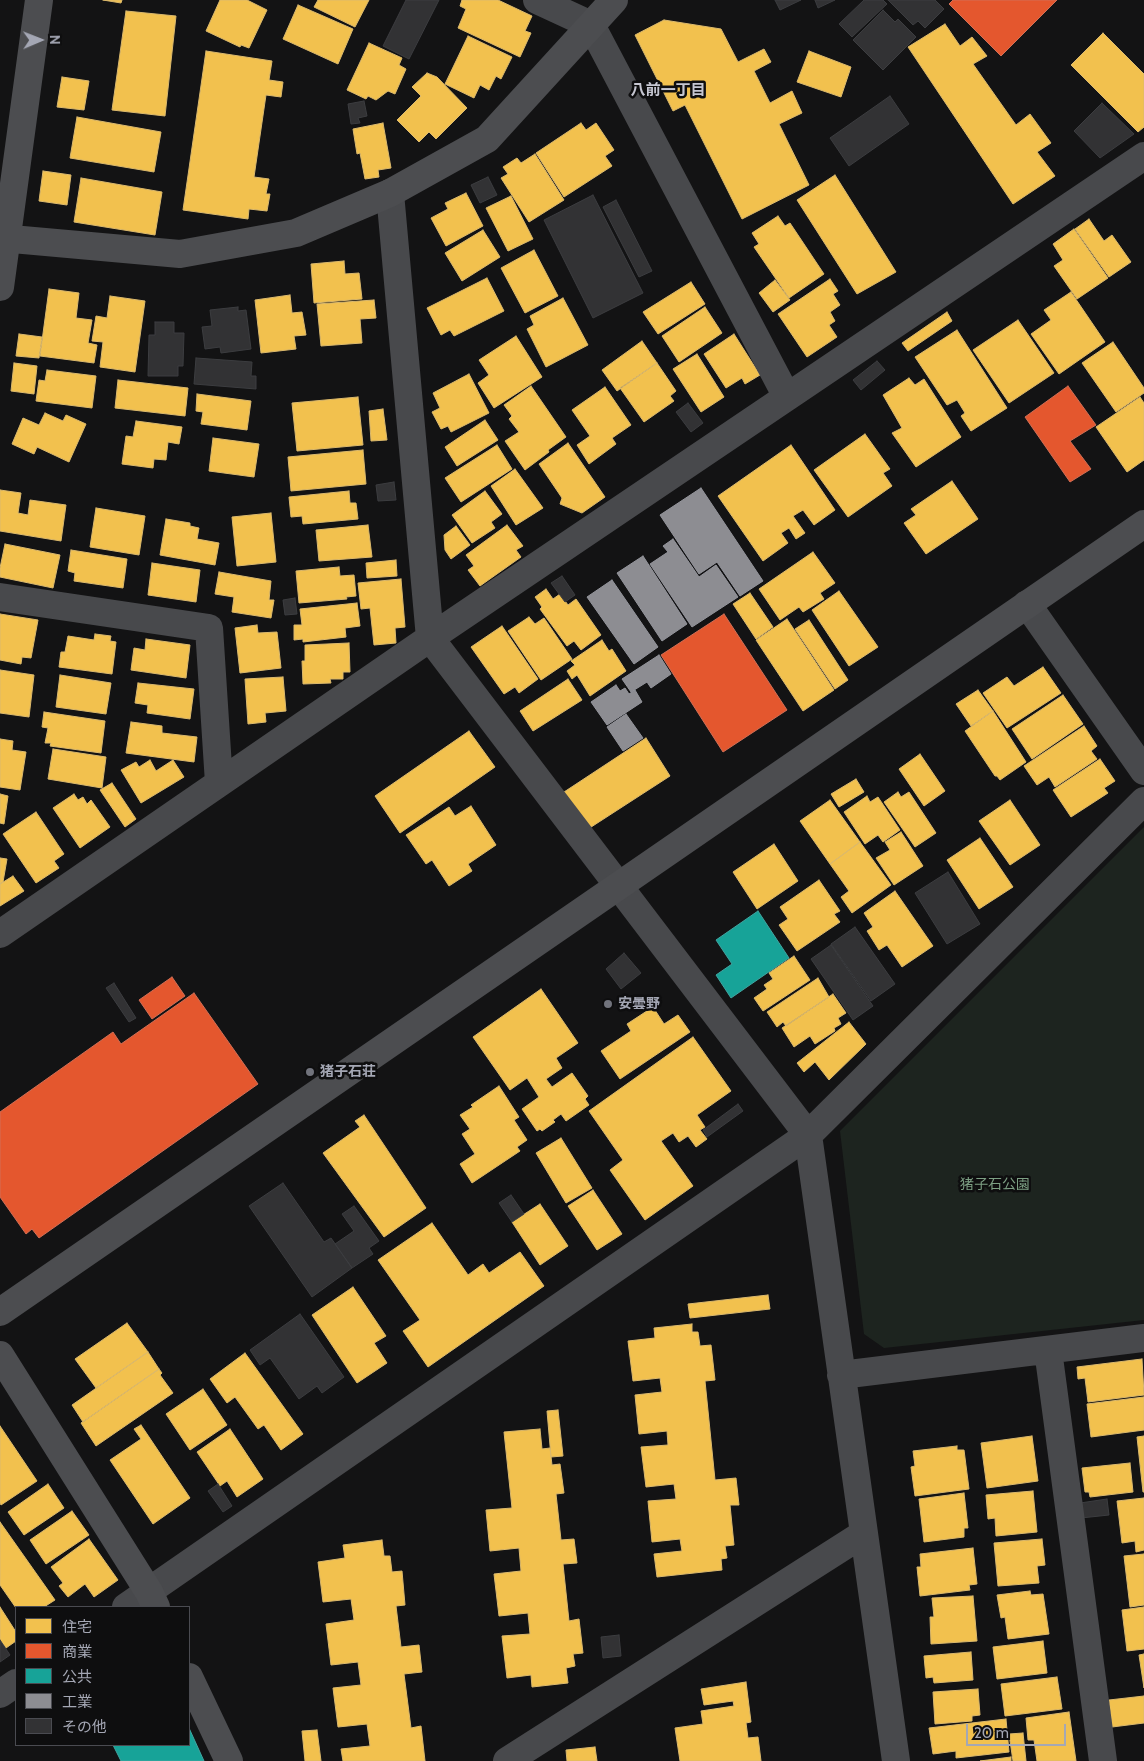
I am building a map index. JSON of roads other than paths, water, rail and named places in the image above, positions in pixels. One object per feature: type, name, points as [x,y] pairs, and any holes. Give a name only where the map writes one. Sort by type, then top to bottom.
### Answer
[{"type":"street","points":[[0,287],[3,239],[39,0]]},
{"type":"street","points":[[537,0],[591,25],[788,397]]},
{"type":"street","points":[[3,239],[180,254],[296,233],[390,193],[487,139],[614,0]]},
{"type":"street","points":[[0,934],[430,638],[1144,156]]},
{"type":"street","points":[[390,193],[430,638],[808,1135],[896,1761]]},
{"type":"street","points":[[0,1312],[1144,524]]},
{"type":"street","points":[[0,597],[209,628],[219,783]]},
{"type":"street","points":[[1027,604],[1144,771]]},
{"type":"street","points":[[130,1606],[152,1600],[808,1135],[1144,800]]},
{"type":"street","points":[[841,1375],[1144,1338]]},
{"type":"street","points":[[1048,1350],[1103,1761]]},
{"type":"street","points":[[0,1356],[152,1600]]},
{"type":"street","points":[[506,1761],[863,1534]]},
{"type":"street","points":[[190,1679],[228,1761]]},
{"type":"street","points":[[0,1694],[15,1684]]},
{"type":"place","name":"安曇野","points":[[608,1004]]},
{"type":"place","name":"猪子石荘","points":[[310,1072]]},
{"type":"district","name":"八前一丁目","points":[[668,91]]},
{"type":"park label","name":"猪子石公園","points":[[995,1185]]}]
